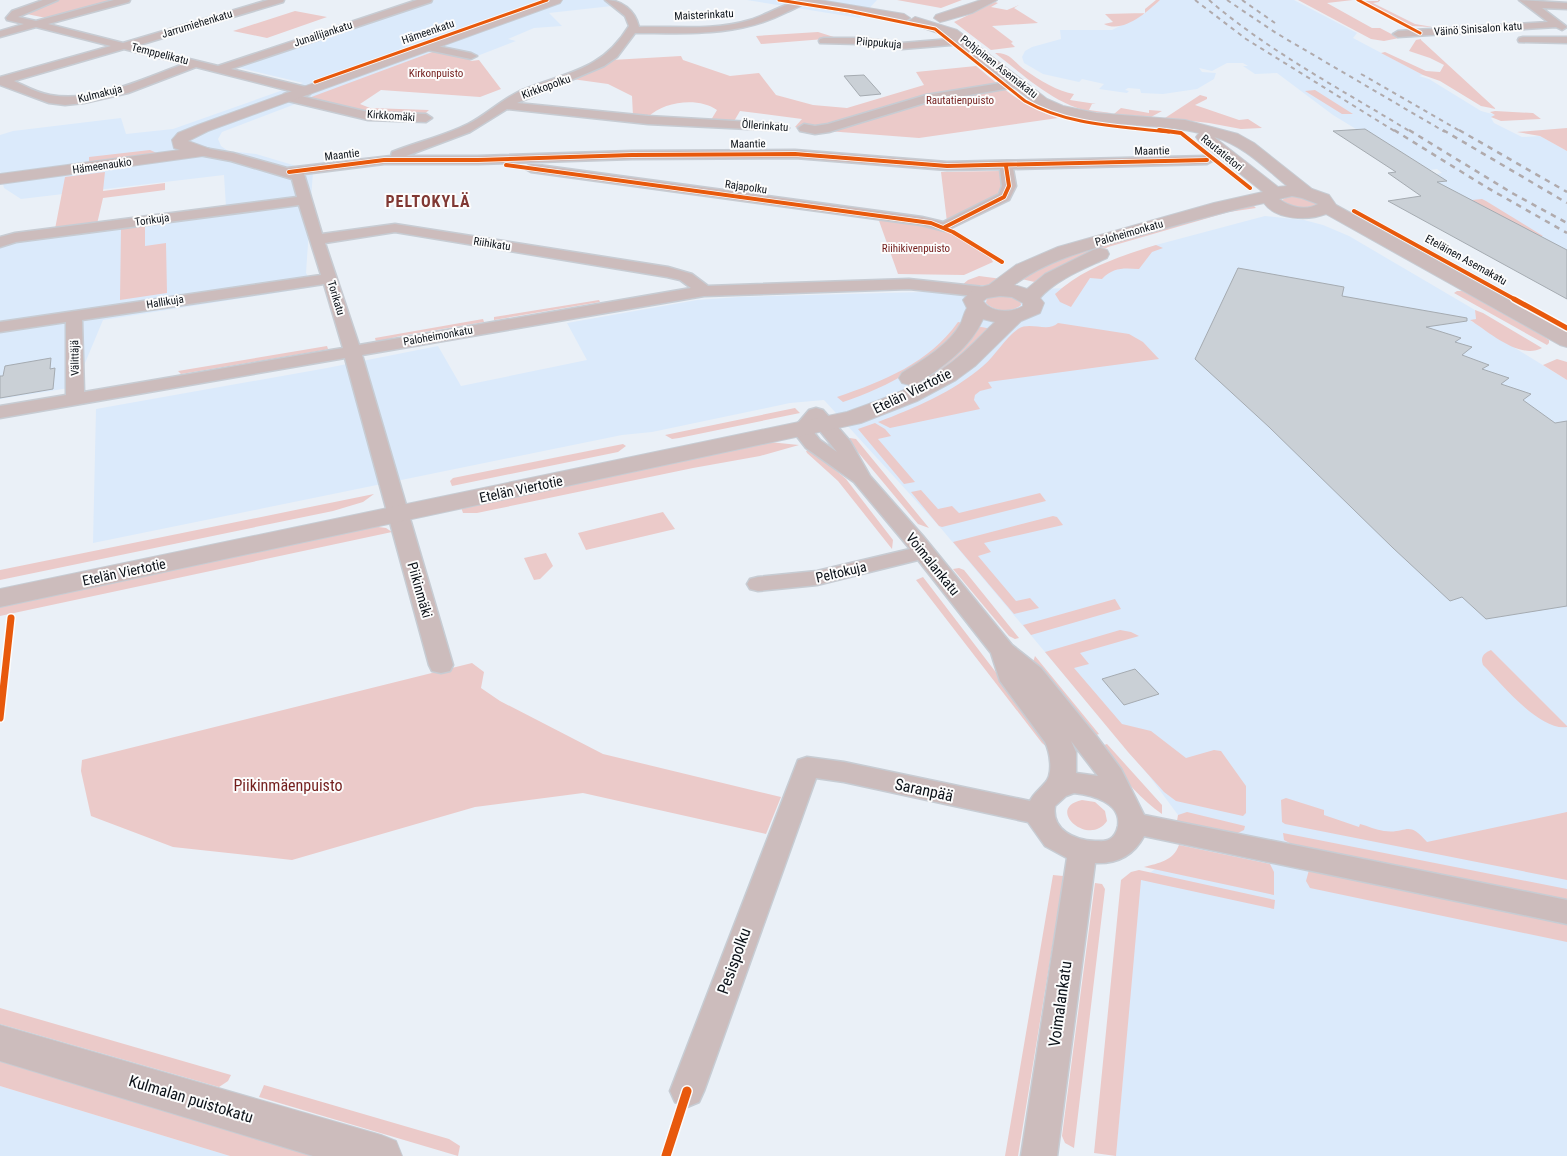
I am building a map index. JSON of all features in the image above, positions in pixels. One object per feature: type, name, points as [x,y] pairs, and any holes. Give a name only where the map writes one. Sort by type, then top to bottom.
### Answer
[{"type":"street","name":"Temppelikatu","points":[[53,0],[10,16],[13,19],[306,91]]},
{"type":"street","points":[[0,34],[125,0]]},
{"type":"street","name":"Jarrumiehenkatu","points":[[1,80],[125,46],[279,0]]},
{"type":"street","name":"Junailijankatu","points":[[220,69],[426,0]]},
{"type":"street","name":"Hämeenkatu","points":[[204,152],[180,144],[180,140],[184,136],[202,128],[556,0]]},
{"type":"street","points":[[610,0],[630,14],[633,20],[632,30]]},
{"type":"street","points":[[799,0],[910,17],[926,22],[974,0]]},
{"type":"street","name":"Maisterinkatu","points":[[632,30],[710,29],[743,25],[756,22],[799,0]]},
{"type":"street","points":[[936,16],[968,10],[991,0]]},
{"type":"street","points":[[862,9],[877,1]]},
{"type":"street","points":[[1528,3],[1567,6]]},
{"type":"street","name":"Väinö Sinisalon katu","points":[[1528,3],[1562,27]]},
{"type":"street","name":"Pohjoinen Asemakatu","points":[[936,16],[958,37],[1042,102],[1058,110],[1088,117],[1152,123]]},
{"type":"street","name":"Pohjoinen Asemakatu","points":[[910,17],[958,37]]},
{"type":"street","name":"Väinö Sinisalon katu","points":[[1398,34],[1562,27]]},
{"type":"street","name":"Kirkkopolku","points":[[384,160],[465,130],[524,94],[580,74],[603,63],[623,45],[632,30]]},
{"type":"street","name":"Piippukuja","points":[[824,41],[858,40],[902,46],[958,37]]},
{"type":"street","points":[[1424,38],[1496,39]]},
{"type":"street","points":[[1514,40],[1567,40]]},
{"type":"street","points":[[427,47],[471,56]]},
{"type":"street","name":"Kulmakuja","points":[[1,80],[48,99],[79,100],[104,95],[197,63]]},
{"type":"street","name":"Öllerinkatu","points":[[804,128],[829,128],[926,99],[1019,84]]},
{"type":"street","name":"Kirkkomäki","points":[[288,97],[368,116],[426,118],[408,139],[404,152]]},
{"type":"street","name":"Öllerinkatu","points":[[505,105],[648,120],[783,128]]},
{"type":"street","name":"Rautatietori","points":[[1152,123],[1195,126],[1232,136],[1248,146],[1306,193],[1323,199],[1327,203],[1326,207]]},
{"type":"street","name":"Rautatietori","points":[[1152,123],[1194,132],[1205,137],[1269,187],[1276,200]]},
{"type":"street","points":[[204,152],[234,157],[289,172]]},
{"type":"street","name":"Hämeenaukio","points":[[0,179],[204,152]]},
{"type":"street","name":"Maantie","points":[[289,172],[384,160],[478,160],[554,156],[769,154],[947,166],[1207,160]]},
{"type":"street","name":"Rajapolku","points":[[478,160],[922,221],[944,227],[1004,197],[1009,190],[1010,184],[1006,166]]},
{"type":"street","name":"Torikatu","points":[[289,172],[298,174],[316,240],[330,278],[398,508]]},
{"type":"street","points":[[1306,193],[1284,192],[1276,200],[1308,212],[1318,212],[1326,207]]},
{"type":"street","name":"Torikuja","points":[[0,242],[15,238],[305,200]]},
{"type":"street","name":"Paloheimonkatu","points":[[0,412],[686,293],[880,286],[952,297],[982,298],[1023,269],[1065,251],[1220,207],[1276,200]]},
{"type":"street","name":"Paloheimonkatu","points":[[1030,298],[1043,286],[1069,270],[1121,246],[1230,214],[1252,210],[1276,200]]},
{"type":"street","name":"Eteläinen Asemakatu","points":[[1326,207],[1366,231],[1567,341]]},
{"type":"street","name":"Eteläinen Asemakatu","points":[[1308,212],[1366,231]]},
{"type":"street","name":"Riihikatu","points":[[316,240],[395,228],[668,272],[686,276],[704,291]]},
{"type":"street","points":[[668,272],[686,293]]},
{"type":"street","name":"Hallikuja","points":[[0,327],[330,278]]},
{"type":"street","points":[[1013,317],[995,316],[982,298],[1018,292],[1030,298]]},
{"type":"street","name":"Etelän Viertotie","points":[[815,423],[871,397],[929,366],[959,339],[972,322],[982,298]]},
{"type":"street","name":"Etelän Viertotie","points":[[0,585],[398,508],[877,410],[939,380],[961,366],[1013,317],[1024,315],[1033,308],[1034,303],[1030,298]]},
{"type":"street","name":"Välittäjä","points":[[74,316],[75,399]]},
{"type":"street","name":"Voimalankatu","points":[[815,423],[813,444],[861,478],[1003,651],[1032,674],[1112,776],[1128,812]]},
{"type":"street","name":"Etelän Viertotie","points":[[0,598],[398,508]]},
{"type":"street","name":"Piikinmäki","points":[[398,508],[441,665]]},
{"type":"street","name":"Peltokuja","points":[[758,584],[817,578],[923,552]]},
{"type":"street","name":"Voimalankatu","points":[[1003,651],[1012,682],[1057,738],[1063,752],[1063,772],[1058,788]]},
{"type":"street","name":"Saranpää","points":[[807,767],[844,772],[1040,814]]},
{"type":"street","name":"Pesispolku","points":[[687,1090],[807,767]]},
{"type":"street","points":[[1074,783],[1108,790],[1128,812],[1132,833],[1128,839],[1117,848],[1100,853],[1082,851],[1056,840],[1045,828],[1040,814],[1043,801],[1052,791],[1074,783]]},
{"type":"street","points":[[1128,812],[1567,912]]},
{"type":"street","name":"Voimalankatu","points":[[1039,1156],[1082,851]]},
{"type":"street","name":"Kulmalan puistokatu","points":[[0,1043],[381,1156]]},
{"type":"shaded area","points":[[435,0],[605,0],[612,6],[549,13],[562,26],[534,28],[508,39],[516,41],[472,58],[435,51],[222,132],[218,139],[221,146],[228,151],[256,154],[313,171],[306,273],[314,287],[103,320],[75,387],[0,399],[0,241],[226,207],[224,175],[21,199],[4,188],[0,171],[0,135],[13,131],[121,118],[126,134],[173,129],[303,83],[236,67]]},
{"type":"shaded area","points":[[747,0],[877,0],[860,18]]},
{"type":"shaded area","points":[[1160,0],[1294,0],[1357,33],[1353,38],[1423,75],[1419,76],[1429,79],[1481,111],[1496,115],[1491,118],[1494,123],[1522,137],[1540,136],[1567,151],[1567,250],[1517,225],[1421,183],[1446,181],[1436,174],[1442,173],[1437,169],[1430,170],[1365,129],[1356,129],[1333,115],[1277,73],[1255,74],[1243,66],[1248,66],[1243,63],[1227,63],[1212,71],[1199,68],[1202,72],[1216,73],[1214,79],[1197,89],[1163,94],[1141,93],[1140,89],[1128,88],[1125,90],[1129,91],[1127,93],[1099,89],[1104,84],[1082,79],[1079,82],[1043,74],[1024,63],[1022,57],[1025,51],[1032,47],[1061,39],[1060,30],[1112,30],[1144,14]]},
{"type":"shaded area","points":[[1265,216],[1304,220],[1323,225],[1349,236],[1475,310],[1476,319],[1471,321],[1567,380],[1567,1156],[1116,1156],[1140,880],[1176,854],[1179,845],[1178,815],[1150,777],[939,526],[824,400],[790,403],[652,432],[622,435],[93,543],[96,409],[327,368],[438,346],[461,386],[587,360],[567,323],[697,300],[739,297],[1069,288],[1118,259],[1156,245]]},
{"type":"shaded area","points":[[0,1086],[230,1156],[0,1156]]},
{"type":"green space","points":[[59,0],[123,0],[51,19],[22,13]]},
{"type":"green space","points":[[897,0],[962,0],[941,8]]},
{"type":"green space","points":[[1156,0],[1160,0],[1148,10],[1145,13],[1145,9]]},
{"type":"green space","points":[[1298,0],[1353,0],[1327,3],[1372,28],[1380,28],[1399,38],[1384,41],[1371,39]]},
{"type":"green space","points":[[1378,0],[1379,2],[1373,3],[1415,24],[1433,27],[1411,26],[1365,1]]},
{"type":"green space","points":[[995,2],[998,3],[991,7],[1007,10],[1019,5],[1014,8],[1038,23],[992,26],[1013,42],[1011,43],[1015,47],[991,50],[954,22]]},
{"type":"green space","points":[[295,11],[327,17],[267,38],[233,31]]},
{"type":"green space","points":[[1145,13],[1127,24],[1111,26],[1104,24],[1113,22],[1105,14]]},
{"type":"green space","points":[[818,32],[837,38],[761,44],[756,36]]},
{"type":"green space","points":[[1421,39],[1496,109],[1481,106],[1440,81],[1423,75],[1381,53],[1385,52],[1426,71],[1440,72],[1444,65],[1409,51],[1416,40]]},
{"type":"green space","name":"Kirkonpuisto","points":[[435,51],[467,58],[471,61],[479,60],[501,89],[480,97],[381,90],[360,104],[370,108],[429,110],[421,117],[371,114],[306,99]]},
{"type":"green space","points":[[995,53],[1004,54],[1012,58],[1025,70],[1043,81],[1062,91],[1074,94],[1070,100],[1096,104],[1092,104],[1089,110],[1111,113],[1094,112],[1063,102],[1035,84]]},
{"type":"green space","name":"Rautatienpuisto","points":[[681,56],[683,60],[730,76],[759,73],[776,95],[813,105],[847,108],[924,85],[916,72],[976,66],[1024,103],[1058,118],[919,138],[801,129],[795,127],[802,119],[740,111],[733,123],[704,122],[711,120],[717,110],[701,103],[691,102],[663,107],[648,117],[633,116],[632,96],[608,84],[572,79],[597,70],[612,60]]},
{"type":"green space","points":[[1315,90],[1353,114],[1342,114],[1305,91]]},
{"type":"green space","points":[[1200,95],[1207,97],[1207,99],[1195,105],[1239,120],[1248,119],[1262,128],[1241,129],[1165,118]]},
{"type":"green space","points":[[1121,108],[1149,113],[1149,110],[1162,111],[1151,117],[1114,114]]},
{"type":"green space","points":[[1490,112],[1533,113],[1541,119],[1501,121],[1491,117],[1495,115]]},
{"type":"green space","points":[[1567,128],[1567,151],[1540,136],[1517,132]]},
{"type":"green space","points":[[150,150],[159,154],[89,164],[89,157]]},
{"type":"green space","points":[[999,171],[1002,183],[998,195],[947,222],[941,172]]},
{"type":"green space","points":[[105,172],[103,191],[165,183],[165,190],[103,198],[97,224],[55,229],[65,177]]},
{"type":"green space","points":[[1289,196],[1300,196],[1316,203],[1316,205],[1303,208],[1282,200]]},
{"type":"green space","points":[[1482,199],[1543,236],[1540,237],[1472,200]]},
{"type":"green space","points":[[1251,203],[1256,208],[1229,212],[1108,247],[1039,283],[1017,278],[1054,258]]},
{"type":"green space","name":"Riihikivenpuisto","points":[[878,218],[930,225],[947,231],[990,256],[993,262],[964,275],[898,274]]},
{"type":"green space","points":[[145,226],[145,246],[166,243],[167,293],[120,300],[121,228]]},
{"type":"green space","points":[[1156,245],[1163,248],[1152,252],[1139,269],[1119,269],[1110,272],[1102,279],[1090,278],[1071,307],[1060,302],[1055,294],[1090,270],[1116,258]]},
{"type":"green space","points":[[979,276],[1002,279],[990,285],[962,285],[968,280]]},
{"type":"green space","points":[[1463,291],[1543,336],[1549,340],[1549,343],[1547,345],[1454,293]]},
{"type":"green space","points":[[1007,295],[1020,300],[1021,305],[1013,309],[998,310],[986,303],[987,298]]},
{"type":"green space","points":[[599,300],[600,302],[494,320],[494,317]]},
{"type":"green space","points":[[1475,310],[1542,348],[1533,351],[1524,350],[1505,343],[1470,320],[1476,319]]},
{"type":"green space","points":[[483,319],[484,322],[400,336],[376,342],[375,338]]},
{"type":"green space","points":[[958,322],[964,323],[952,337],[939,350],[909,372],[877,389],[843,402],[837,397],[888,377],[919,360],[933,349]]},
{"type":"green space","points":[[1058,323],[1129,334],[1143,342],[1159,359],[988,382],[992,388],[980,391],[975,395],[974,400],[980,409],[890,428],[878,422],[920,405],[959,384],[983,366],[1008,337],[1018,329],[1028,326],[1049,327]]},
{"type":"green space","points":[[976,326],[992,329],[963,358],[914,388],[886,398],[917,383]]},
{"type":"green space","points":[[327,346],[328,349],[324,350],[181,374],[178,371]]},
{"type":"green space","points":[[1557,359],[1567,362],[1567,380],[1543,365]]},
{"type":"green space","points":[[795,408],[800,413],[679,438],[672,439],[665,435]]},
{"type":"green space","points":[[875,423],[885,429],[891,436],[878,439],[915,482],[904,484],[858,429]]},
{"type":"green space","points":[[850,438],[856,439],[929,528],[918,524],[852,445]]},
{"type":"green space","points":[[769,442],[799,445],[760,456],[477,513],[463,513],[461,507]]},
{"type":"green space","points":[[623,444],[626,446],[618,452],[452,486],[450,481],[453,478]]},
{"type":"green space","points":[[810,449],[846,479],[893,540],[892,549],[838,481],[807,453],[806,451]]},
{"type":"green space","points":[[921,490],[938,509],[952,506],[959,513],[1040,493],[1046,501],[942,527],[939,526],[911,492]]},
{"type":"green space","points":[[374,494],[363,502],[333,511],[0,580],[0,570]]},
{"type":"green space","points":[[663,512],[675,529],[586,550],[578,533]]},
{"type":"green space","points":[[1053,516],[1057,517],[1063,525],[984,543],[991,552],[978,556],[1016,601],[1030,598],[1039,608],[1014,614],[953,542]]},
{"type":"green space","points":[[371,526],[386,528],[392,532],[0,616],[0,603]]},
{"type":"green space","points":[[546,553],[553,566],[540,579],[534,580],[524,558]]},
{"type":"green space","points":[[959,568],[964,570],[1019,638],[1015,639],[1009,636],[953,569]]},
{"type":"green space","points":[[923,577],[1053,747],[1047,747],[1042,743],[916,580]]},
{"type":"green space","points":[[1115,599],[1121,609],[1031,635],[1023,625]]},
{"type":"green space","points":[[1120,630],[1139,636],[1080,653],[1089,664],[1074,668],[1122,724],[1151,731],[1186,758],[1214,750],[1221,751],[1246,786],[1246,813],[1243,816],[1176,801],[1164,792],[1128,752],[1045,652]]},
{"type":"green space","points":[[1491,650],[1567,727],[1545,722],[1510,694],[1483,665],[1483,656]]},
{"type":"green space","points":[[1035,656],[1099,734],[1091,737],[1033,662]]},
{"type":"green space","name":"Piikinmäenpuisto","points":[[472,663],[484,672],[481,688],[500,701],[603,754],[781,797],[766,834],[583,793],[475,807],[292,860],[173,847],[91,816],[81,771],[82,760]]},
{"type":"green space","points":[[1107,744],[1162,805],[1162,814],[1136,791],[1098,747]]},
{"type":"green space","points":[[1286,798],[1324,810],[1324,815],[1359,827],[1360,824],[1384,831],[1411,829],[1427,842],[1567,812],[1567,880],[1285,824],[1282,822],[1281,800]]},
{"type":"green space","points":[[1082,800],[1095,802],[1105,811],[1107,821],[1099,828],[1090,830],[1081,828],[1068,817],[1067,810],[1071,804]]},
{"type":"green space","points":[[1187,812],[1245,826],[1244,830],[1236,834],[1177,821],[1178,815]]},
{"type":"green space","points":[[1283,833],[1567,889],[1567,902],[1297,847],[1284,840]]},
{"type":"green space","points":[[1179,845],[1270,864],[1274,872],[1274,895],[1144,867],[1169,858]]},
{"type":"green space","points":[[1139,870],[1275,900],[1274,909],[1141,880],[1116,1156],[1094,1153],[1121,880],[1131,872]]},
{"type":"green space","points":[[1309,870],[1567,925],[1567,942],[1310,888],[1306,881]]},
{"type":"green space","points":[[1053,875],[1063,876],[1062,887],[1018,1156],[1005,1156]]},
{"type":"green space","points":[[1095,883],[1102,884],[1105,889],[1074,1148],[1065,1143],[1062,1136]]},
{"type":"green space","points":[[0,1008],[231,1075],[228,1081],[219,1087],[0,1024]]},
{"type":"green space","points":[[0,1061],[320,1156],[230,1156],[0,1086]]},
{"type":"green space","points":[[264,1085],[449,1139],[460,1146],[458,1156],[259,1097]]},
{"type":"building","points":[[864,75],[881,94],[860,96],[844,76]]},
{"type":"building","points":[[1365,129],[1447,181],[1437,182],[1567,250],[1567,299],[1388,201],[1421,196],[1388,173],[1396,172],[1333,131]]},
{"type":"building","points":[[1238,268],[1344,287],[1342,296],[1467,318],[1467,321],[1426,327],[1461,338],[1455,342],[1472,347],[1462,355],[1489,365],[1482,369],[1509,378],[1501,384],[1531,394],[1523,400],[1555,423],[1567,421],[1567,606],[1486,619],[1462,597],[1450,601],[1269,427],[1195,359]]},
{"type":"building","points":[[51,358],[50,369],[55,368],[53,389],[0,398],[0,376],[3,376],[5,366]]},
{"type":"building","points":[[1135,669],[1159,694],[1124,705],[1102,679]]},
{"type":"railway","points":[[1195,0],[1246,39],[1396,132]]},
{"type":"railway","points":[[1209,0],[1232,19],[1281,53],[1411,132]]},
{"type":"railway","points":[[1227,0],[1276,33],[1445,132]]},
{"type":"railway","points":[[1242,0],[1275,23]]},
{"type":"railway","points":[[1361,74],[1462,132]]},
{"type":"railway","points":[[1394,130],[1486,187],[1567,233]]},
{"type":"railway","points":[[1409,130],[1512,193],[1567,223]]},
{"type":"railway","points":[[1443,130],[1567,203]]},
{"type":"railway","points":[[1459,130],[1567,192]]},
{"type":"cycle path","points":[[315,82],[547,0]]},
{"type":"cycle path","points":[[779,0],[848,11],[935,29],[1025,101],[1041,110],[1072,120],[1181,133],[1250,188]]},
{"type":"cycle path","points":[[1358,0],[1420,33]]},
{"type":"cycle path","points":[[289,172],[384,160],[478,160],[632,155],[795,154],[947,166],[1207,160]]},
{"type":"cycle path","points":[[506,165],[931,223],[953,232],[1002,262]]},
{"type":"cycle path","points":[[945,227],[1004,197],[1009,186],[1006,166]]},
{"type":"cycle path","points":[[1354,211],[1567,328]]},
{"type":"cycle path","points":[[0,718],[11,618]]},
{"type":"cycle path","points":[[666,1156],[687,1091]]},
{"type":"district","name":"PELTOKYLÄ","points":[[428,201]]}]
